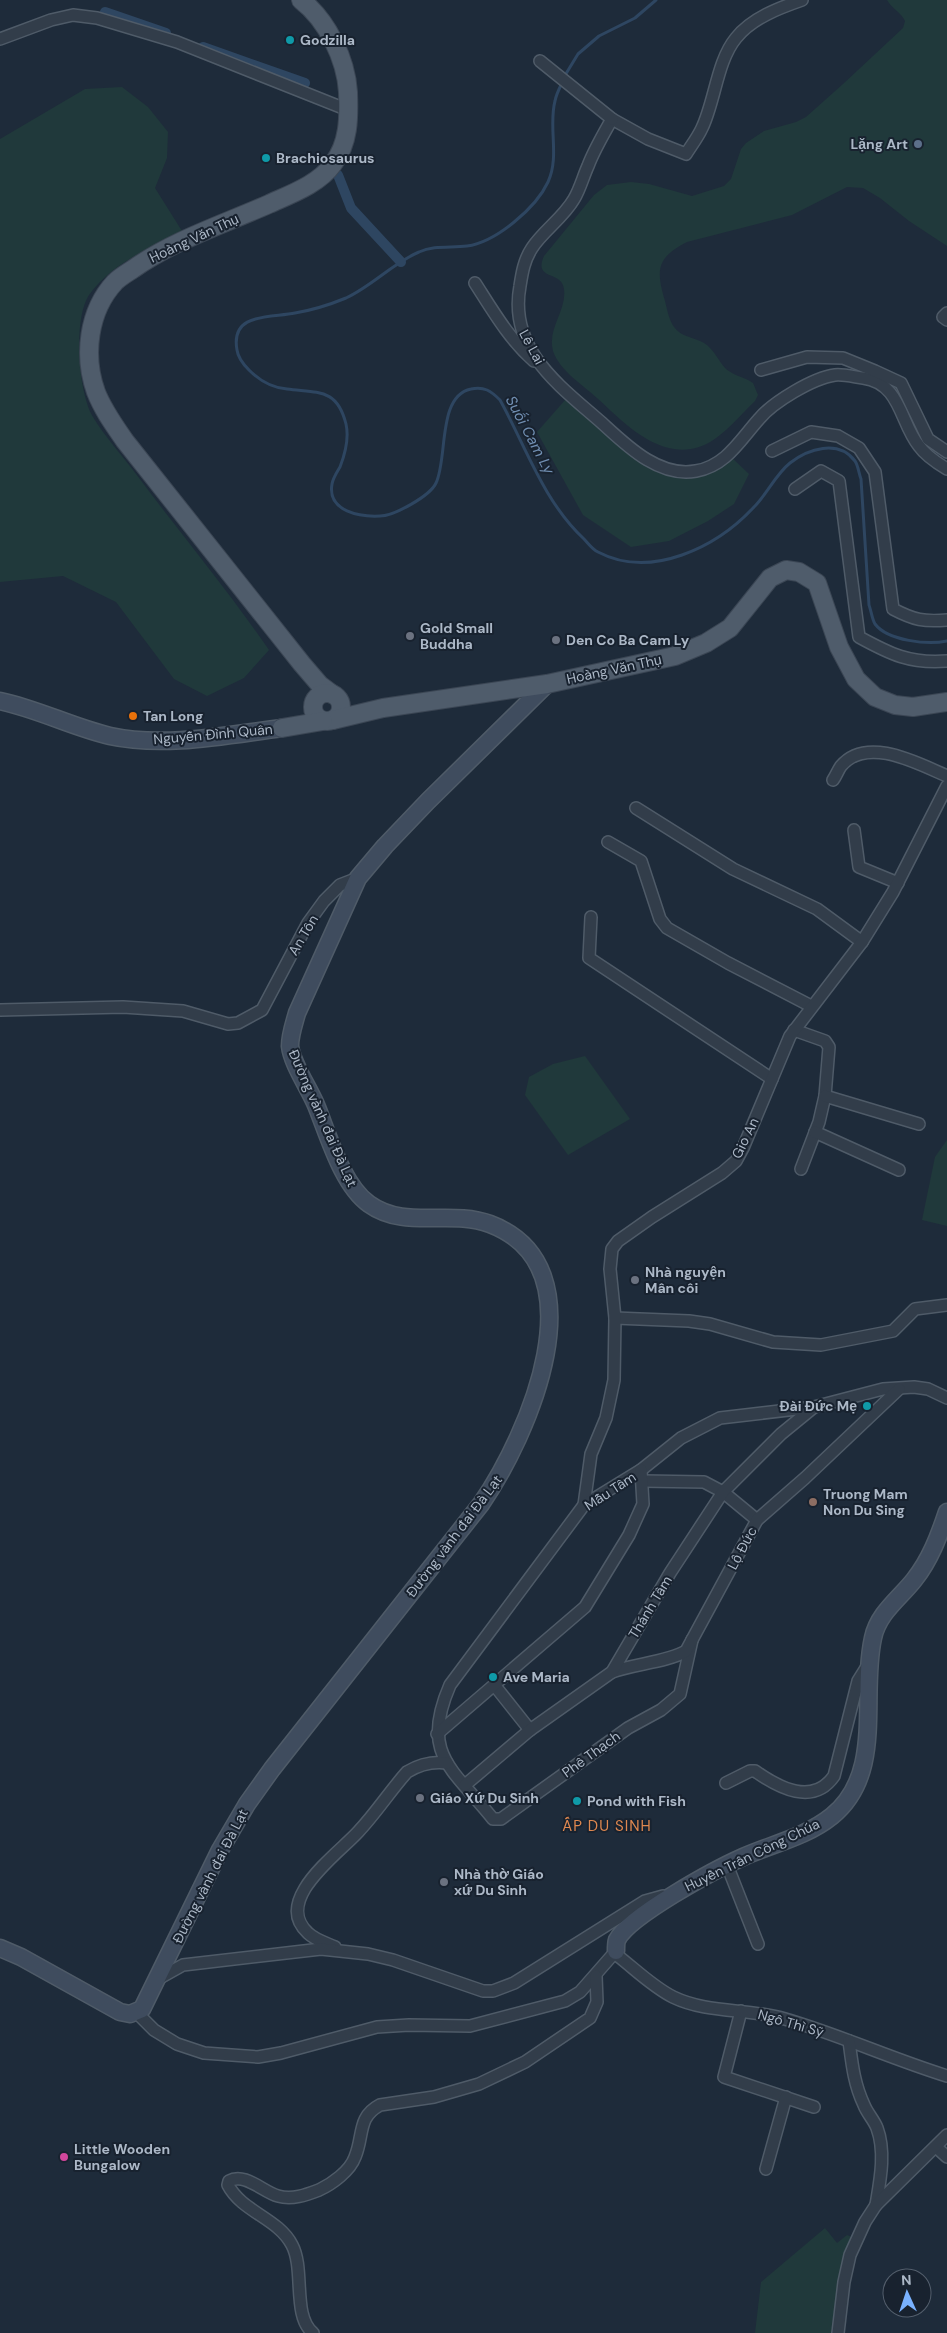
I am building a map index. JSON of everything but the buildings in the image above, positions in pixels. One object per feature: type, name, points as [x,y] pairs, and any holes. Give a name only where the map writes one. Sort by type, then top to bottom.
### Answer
[{"type":"main road","name":"Hoàng Văn Thụ","points":[[301,0],[309,6],[326,29],[341,58],[348,85],[348,128],[344,145],[333,165],[319,178],[295,192],[150,257],[116,282],[103,298],[93,319],[90,337],[90,368],[96,391],[105,412],[125,441],[320,685],[335,696],[359,706],[383,708]]},
{"type":"main road","name":"Hoàng Văn Thụ","points":[[282,728],[328,721],[383,708],[547,684],[675,656],[706,643],[730,628],[770,578],[786,570],[800,572],[817,583],[839,647],[856,679],[875,696],[895,705],[914,707],[947,702]]},
{"type":"main road","name":"Hoàng Văn Thụ","points":[[302,664],[313,687],[314,703]]},
{"type":"main road","name":"An Tôn","points":[[358,878],[404,826],[547,684]]},
{"type":"main road","points":[[282,728],[302,717],[314,703],[322,694],[335,696],[341,709],[340,714],[328,721],[315,715],[314,703]]},
{"type":"main road","name":"Nguyễn Đình Quân","points":[[0,701],[93,732],[139,741],[202,738],[282,728]]},
{"type":"main road","name":"Đường vành đai Đà Lạt","points":[[136,2012],[146,2003],[220,1850],[259,1786],[492,1488],[521,1434],[535,1396],[544,1357],[549,1318],[548,1294],[542,1270],[530,1252],[515,1237],[488,1224],[471,1220],[415,1219],[396,1216],[387,1214],[368,1203],[352,1187],[311,1092],[292,1055],[291,1036],[297,1013],[358,878]]},
{"type":"main road","name":"Huyền Trân Công Chúa","points":[[616,1951],[617,1941],[625,1930],[677,1892],[728,1865],[812,1828],[832,1816],[850,1796],[863,1772],[866,1753],[869,1664],[873,1635],[890,1605],[914,1579],[933,1549],[947,1512]]},
{"type":"main road","points":[[0,1948],[21,1957],[120,2012],[130,2014],[136,2012]]},
{"type":"street","points":[[540,61],[612,119],[648,139],[686,154],[702,128],[725,57],[736,38],[756,21],[779,8],[802,0]]},
{"type":"street","points":[[0,39],[51,20],[73,15],[97,18],[177,42],[348,110]]},
{"type":"street","name":"Lê Lai","points":[[612,119],[596,147],[573,200],[532,248],[523,266],[518,298],[518,319],[524,338],[541,366],[553,380],[626,445],[648,460],[673,470],[694,472],[715,466],[761,416],[796,390],[835,375],[866,378],[887,389],[901,409],[918,446],[936,463],[947,469]]},
{"type":"street","points":[[475,283],[519,348],[541,366]]},
{"type":"street","points":[[947,313],[943,317],[947,320]]},
{"type":"street","points":[[761,370],[807,357],[843,358],[876,370],[901,383],[928,438],[947,452]]},
{"type":"street","points":[[772,451],[811,432],[838,436],[858,448],[875,472],[893,609],[912,619],[928,622],[947,620]]},
{"type":"street","points":[[795,489],[821,472],[839,481],[859,637]]},
{"type":"street","points":[[839,647],[859,637]]},
{"type":"street","points":[[859,637],[892,655],[909,660],[918,662],[947,661]]},
{"type":"street","points":[[834,780],[841,766],[850,760],[861,755],[879,752],[895,754],[947,776]]},
{"type":"street","name":"Gio An","points":[[584,1505],[591,1454],[606,1418],[614,1380],[615,1318],[610,1269],[612,1249],[618,1241],[652,1217],[697,1191],[736,1161],[794,1030],[862,942],[898,883],[947,786]]},
{"type":"street","points":[[636,808],[733,870],[817,909],[862,942]]},
{"type":"street","points":[[854,830],[859,867],[898,883]]},
{"type":"street","points":[[608,842],[641,861],[660,919],[667,928],[728,963],[811,1006]]},
{"type":"street","name":"An Tôn","points":[[0,1010],[123,1007],[183,1011],[228,1024],[238,1023],[262,1010],[308,923],[324,901],[340,885],[358,878]]},
{"type":"street","points":[[591,917],[589,958],[772,1078]]},
{"type":"street","points":[[794,1030],[825,1041],[830,1047],[824,1096],[815,1132],[801,1169]]},
{"type":"street","points":[[824,1096],[919,1124]]},
{"type":"street","points":[[815,1132],[899,1170]]},
{"type":"street","points":[[615,1318],[689,1321],[710,1324],[773,1342],[820,1345],[893,1331],[915,1309],[947,1305]]},
{"type":"street","name":"Mẫu Tâm","points":[[465,1785],[440,1751],[437,1734],[443,1701],[450,1685],[584,1505],[642,1476],[681,1438],[720,1418],[814,1407],[883,1389],[914,1387],[928,1389],[947,1398]]},
{"type":"street","name":"Lộ Đức","points":[[612,1672],[638,1664],[678,1656],[686,1651],[757,1520],[805,1478],[899,1389]]},
{"type":"street","name":"Thánh Tâm","points":[[465,1785],[530,1730],[612,1672],[670,1573],[723,1492],[782,1434],[814,1407]]},
{"type":"street","points":[[437,1734],[585,1607],[629,1535],[643,1504],[642,1476],[704,1482],[723,1492],[757,1520]]},
{"type":"street","name":"Phê Thạch","points":[[465,1785],[493,1819],[501,1819],[628,1728],[661,1710],[680,1694],[692,1640]]},
{"type":"street","points":[[726,1783],[750,1771],[755,1771],[790,1789],[804,1793],[819,1790],[826,1786],[834,1776],[849,1709],[858,1681],[869,1664]]},
{"type":"street","points":[[495,1686],[530,1730]]},
{"type":"street","points":[[346,1952],[309,1934],[301,1925],[298,1911],[301,1891],[331,1857],[358,1832],[407,1772],[418,1765],[430,1762],[447,1763]]},
{"type":"street","points":[[728,1865],[758,1944]]},
{"type":"street","points":[[158,1979],[183,1965],[321,1949],[393,1960],[483,1991],[493,1991],[514,1983],[645,1901],[677,1892]]},
{"type":"street","name":"Huyền Trân Công Chúa","points":[[136,2012],[154,2030],[186,2048],[227,2056],[258,2057],[281,2053],[377,2028],[410,2025],[470,2026],[565,2001],[580,1992],[616,1951]]},
{"type":"street","name":"Ngô Thì Sỹ","points":[[616,1951],[625,1962],[658,1988],[674,1997],[698,2005],[765,2013],[787,2019],[902,2062],[947,2076]]},
{"type":"street","points":[[313,2333],[308,2329],[302,2314],[299,2271],[292,2243],[274,2226],[248,2208],[232,2193],[228,2185],[229,2181],[234,2178],[242,2179],[279,2196],[291,2198],[320,2189],[341,2174],[355,2158],[362,2122],[372,2109],[380,2105],[434,2097],[479,2084],[525,2062],[590,2018],[598,2002],[596,1976]]},
{"type":"street","points":[[741,2011],[724,2078],[814,2107]]},
{"type":"street","points":[[849,2041],[854,2080],[864,2106],[877,2128],[881,2154],[881,2180],[876,2205]]},
{"type":"street","points":[[766,2169],[786,2097]]},
{"type":"street","points":[[838,2333],[844,2282],[850,2255],[865,2222],[876,2205],[947,2135]]},
{"type":"street","points":[[936,2147],[947,2157]]},
{"type":"green space","points":[[887,0],[947,0],[947,246],[909,221],[880,198],[863,188],[847,187],[792,215],[687,242],[677,248],[664,260],[660,273],[662,290],[672,324],[680,333],[708,346],[726,369],[753,383],[758,395],[755,401],[729,427],[715,439],[699,447],[684,450],[670,448],[656,444],[643,437],[572,377],[556,358],[552,343],[555,327],[563,305],[564,289],[558,279],[542,269],[544,256],[594,195],[607,185],[631,182],[649,184],[692,196],[724,186],[731,179],[741,149],[746,143],[764,131],[796,122],[806,117],[903,28],[905,21]]},
{"type":"green space","points":[[122,87],[148,107],[168,132],[167,158],[155,188],[182,231],[144,251],[108,274],[89,295],[84,306],[79,338],[81,374],[88,406],[93,417],[269,650],[244,678],[207,696],[174,679],[116,602],[63,576],[0,582],[0,139],[85,89]]},
{"type":"green space","points":[[566,399],[673,473],[706,475],[731,457],[749,474],[734,504],[708,521],[669,541],[631,547],[583,515],[537,432]]},
{"type":"green space","points":[[585,1056],[630,1119],[568,1155],[525,1095],[529,1077],[553,1064]]},
{"type":"green space","points":[[947,1140],[947,1226],[922,1220],[935,1157]]},
{"type":"green space","points":[[825,2228],[837,2243],[847,2235],[854,2238],[835,2333],[755,2333],[761,2282]]},
{"type":"waterway","name":"Suối Cam Ly","points":[[564,77],[578,54],[599,36],[635,18],[656,0]]},
{"type":"waterway","points":[[105,12],[166,33]]},
{"type":"waterway","points":[[203,47],[305,83]]},
{"type":"waterway","name":"Suối Cam Ly","points":[[562,83],[556,96],[553,111],[554,152],[548,182],[525,213],[514,222],[502,231],[478,243],[467,246],[431,248],[419,252],[400,262],[356,293],[340,301],[308,310],[254,319],[240,329],[236,338],[237,350],[243,364],[253,374],[266,383],[277,387],[325,394],[332,398],[342,412],[347,429],[347,440],[342,462],[332,484],[332,493],[335,501],[340,507],[355,514],[380,516],[394,513],[427,494],[436,483],[440,472],[445,429],[453,403],[460,394],[476,388],[487,390],[500,400],[547,491],[570,524],[596,551],[618,560],[661,561],[682,555],[702,546],[739,522],[759,502],[780,473],[790,463],[814,450],[832,448],[848,454],[855,461],[861,479],[869,605],[875,624],[881,630],[898,638],[919,642],[947,641]]},
{"type":"waterway","points":[[338,175],[351,208],[401,262]]},
{"type":"place","name":"Godzilla","points":[[290,40]]},
{"type":"place","name":"Lặng Art","points":[[918,144]]},
{"type":"place","name":"Brachiosaurus","points":[[266,158]]},
{"type":"place","name":"Gold Small Buddha","points":[[410,636]]},
{"type":"place","name":"Den Co Ba Cam Ly","points":[[556,640]]},
{"type":"place","name":"Tan Long","points":[[133,716]]},
{"type":"place","name":"Nhà nguyện Mân côi","points":[[635,1280]]},
{"type":"place","name":"Đài Đức Mẹ","points":[[867,1406]]},
{"type":"place","name":"Truong Mam Non Du Sing","points":[[813,1502]]},
{"type":"place","name":"Ave Maria","points":[[493,1677]]},
{"type":"place","name":"Giáo Xứ Du Sinh","points":[[420,1798]]},
{"type":"place","name":"Pond with Fish","points":[[577,1801]]},
{"type":"place","name":"Nhà thờ Giáo xứ Du Sinh","points":[[444,1882]]},
{"type":"place","name":"Little Wooden Bungalow","points":[[64,2157]]},
{"type":"district","name":"ẤP DU SINH","points":[[607,1826]]}]
